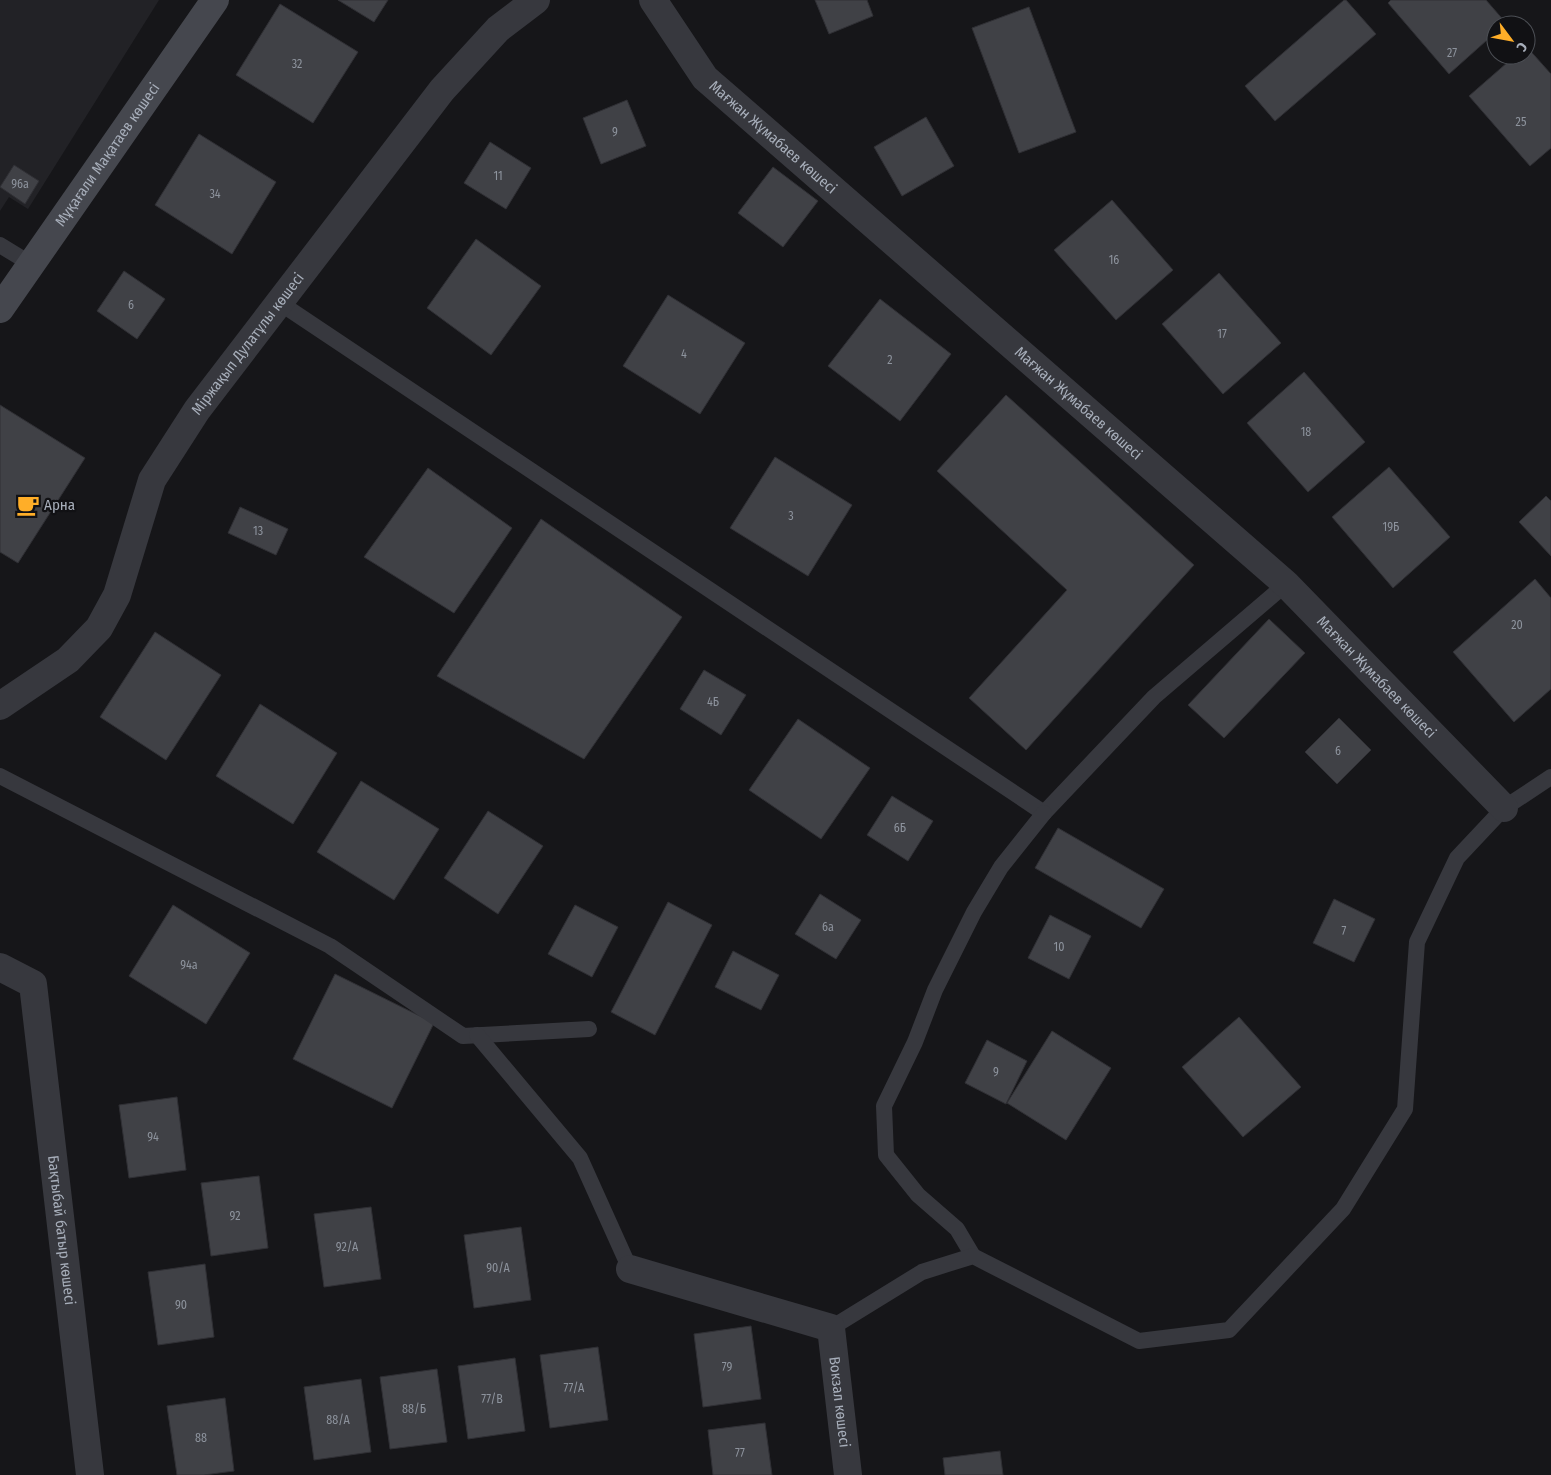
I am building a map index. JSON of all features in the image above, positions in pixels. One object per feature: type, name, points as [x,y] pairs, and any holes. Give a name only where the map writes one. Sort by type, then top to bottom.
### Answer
[{"type":"street","name":"Мұқағали Мақатаев көшесі","points":[[0,310],[215,0]]},
{"type":"street","name":"Міржақып Дулатұлы көшесі","points":[[0,706],[68,660],[99,628],[117,595],[152,480],[197,410],[442,90],[498,30],[536,0]]},
{"type":"street","name":"Мағжан Жұмабаев көшесі","points":[[653,0],[705,78],[1286,584],[1504,808]]},
{"type":"street","name":"Бақтыбай батыр көшесі","points":[[0,967],[33,984],[90,1475]]},
{"type":"street","points":[[630,1269],[831,1328]]},
{"type":"street","name":"Вокзал көшесі","points":[[831,1328],[848,1475]]},
{"type":"lane","points":[[0,245],[31,264]]},
{"type":"lane","points":[[280,303],[1044,813]]},
{"type":"lane","points":[[1286,584],[1154,697],[1044,813],[1001,867],[974,912],[935,990],[915,1042],[884,1106],[886,1155],[918,1196],[957,1229],[973,1256],[1139,1341],[1230,1330],[1343,1209],[1405,1109],[1417,942],[1457,858],[1504,808],[1551,778]]},
{"type":"lane","points":[[0,776],[330,946],[463,1036],[589,1029]]},
{"type":"lane","points":[[477,1035],[580,1158],[630,1269]]},
{"type":"lane","points":[[831,1328],[922,1272],[973,1256]]},
{"type":"shaded area","points":[[0,0],[159,0],[28,209],[9,197],[0,211]]},
{"type":"building","points":[[338,0],[388,0],[374,22]]},
{"type":"building","points":[[815,0],[867,0],[873,16],[829,34]]},
{"type":"building","points":[[1344,0],[1376,34],[1275,121],[1245,86]]},
{"type":"building","points":[[1391,0],[1486,0],[1499,15],[1486,15],[1486,41],[1449,74],[1388,3]]},
{"type":"building","points":[[280,4],[358,52],[313,123],[236,75]]},
{"type":"building","points":[[1029,7],[1076,132],[1019,153],[972,28]]},
{"type":"building","points":[[1536,57],[1551,74],[1551,148],[1530,166],[1469,96],[1505,65],[1536,65]]},
{"type":"building","points":[[627,100],[646,146],[601,164],[583,118]]},
{"type":"building","points":[[926,117],[954,166],[902,196],[874,147]]},
{"type":"building","points":[[199,134],[276,182],[232,254],[155,205]]},
{"type":"building","points":[[490,142],[531,168],[506,209],[464,183]]},
{"type":"building","points":[[14,165],[39,181],[25,204],[0,187]]},
{"type":"building","points":[[773,167],[818,201],[783,247],[738,213]]},
{"type":"building","points":[[1112,200],[1173,270],[1116,320],[1054,250]]},
{"type":"building","points":[[476,239],[541,286],[491,355],[427,308]]},
{"type":"building","points":[[124,271],[165,299],[137,339],[97,311]]},
{"type":"building","points":[[1219,273],[1281,343],[1223,394],[1162,324]]},
{"type":"building","points":[[668,295],[745,343],[700,414],[623,366]]},
{"type":"building","points":[[880,299],[951,354],[900,421],[828,366]]},
{"type":"building","points":[[1304,372],[1365,442],[1308,492],[1247,423]]},
{"type":"building","points":[[1006,395],[1194,565],[1026,750],[969,698],[1067,590],[937,471]]},
{"type":"building","name":"Арна","points":[[0,405],[85,458],[18,563],[0,552]]},
{"type":"building","points":[[775,457],[852,505],[808,576],[730,528]]},
{"type":"building","points":[[1389,467],[1450,537],[1393,588],[1332,517]]},
{"type":"building","points":[[428,468],[512,528],[454,613],[364,557]]},
{"type":"building","points":[[1546,496],[1551,501],[1551,556],[1519,522]]},
{"type":"building","points":[[240,507],[288,529],[276,555],[228,533]]},
{"type":"building","points":[[541,519],[682,617],[584,759],[437,676]]},
{"type":"building","points":[[1535,579],[1551,598],[1551,689],[1514,722],[1453,652]]},
{"type":"building","points":[[1269,619],[1305,653],[1224,738],[1188,705]]},
{"type":"building","points":[[155,632],[221,675],[166,760],[100,717]]},
{"type":"building","points":[[704,670],[746,695],[721,735],[680,709]]},
{"type":"building","points":[[260,704],[337,753],[293,824],[216,776]]},
{"type":"building","points":[[1339,718],[1371,750],[1337,784],[1305,752]]},
{"type":"building","points":[[798,719],[870,768],[821,839],[749,790]]},
{"type":"building","points":[[361,781],[439,829],[394,900],[317,852]]},
{"type":"building","points":[[892,796],[933,821],[908,861],[867,835]]},
{"type":"building","points":[[488,811],[543,846],[498,914],[444,878]]},
{"type":"building","points":[[1058,828],[1164,889],[1141,928],[1035,868]]},
{"type":"building","points":[[820,894],[861,920],[836,959],[795,934]]},
{"type":"building","points":[[1334,899],[1375,919],[1354,962],[1313,943]]},
{"type":"building","points":[[668,902],[712,925],[655,1035],[611,1012]]},
{"type":"building","points":[[173,905],[250,953],[206,1024],[129,976]]},
{"type":"building","points":[[575,905],[618,927],[592,977],[548,954]]},
{"type":"building","points":[[1050,915],[1091,936],[1069,979],[1028,958]]},
{"type":"building","points":[[733,951],[779,975],[761,1010],[715,987]]},
{"type":"building","points":[[335,974],[434,1023],[392,1108],[293,1059]]},
{"type":"building","points":[[1239,1017],[1301,1087],[1243,1137],[1182,1067]]},
{"type":"building","points":[[1052,1031],[1111,1068],[1066,1140],[1007,1103]]},
{"type":"building","points":[[987,1040],[1027,1061],[1006,1104],[965,1083]]},
{"type":"building","points":[[177,1097],[186,1170],[129,1178],[119,1105]]},
{"type":"building","points":[[259,1176],[268,1248],[211,1256],[201,1183]]},
{"type":"building","points":[[371,1207],[381,1279],[324,1287],[314,1214]]},
{"type":"building","points":[[521,1227],[531,1300],[474,1308],[464,1235]]},
{"type":"building","points":[[205,1264],[214,1337],[158,1345],[148,1272]]},
{"type":"building","points":[[751,1326],[761,1399],[703,1407],[694,1334]]},
{"type":"building","points":[[598,1347],[608,1420],[550,1428],[540,1355]]},
{"type":"building","points":[[515,1358],[525,1431],[468,1439],[458,1366]]},
{"type":"building","points":[[437,1369],[447,1442],[390,1449],[380,1377]]},
{"type":"building","points":[[361,1379],[371,1452],[314,1460],[304,1387]]},
{"type":"building","points":[[225,1398],[234,1471],[204,1475],[177,1475],[167,1406]]},
{"type":"building","points":[[765,1423],[772,1475],[713,1475],[708,1430]]},
{"type":"building","points":[[1000,1451],[1003,1475],[945,1475],[943,1458]]},
{"type":"place","name":"Арна","points":[[28,505]]}]
